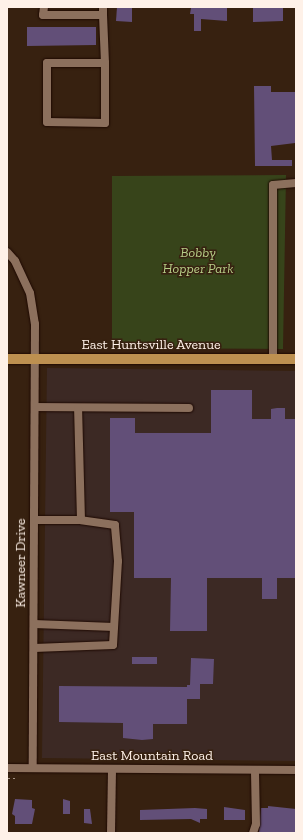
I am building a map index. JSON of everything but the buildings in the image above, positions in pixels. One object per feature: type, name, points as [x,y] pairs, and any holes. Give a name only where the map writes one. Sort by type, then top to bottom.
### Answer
[{"type":"main road","name":"East Huntsville Avenue","points":[[7,359],[296,359]]},
{"type":"street","points":[[44,7],[44,15],[103,11],[105,63],[105,123],[47,122],[47,63],[105,63]]},
{"type":"street","points":[[273,359],[273,185],[296,183]]},
{"type":"street","name":"Kawneer Drive","points":[[7,252],[15,261],[30,292],[35,324],[33,768]]},
{"type":"street","points":[[35,407],[189,408]]},
{"type":"street","points":[[78,408],[80,520]]},
{"type":"street","points":[[34,520],[80,520],[115,525],[118,561],[113,645],[34,648]]},
{"type":"street","points":[[34,624],[114,627]]},
{"type":"street","name":"East Mountain Road","points":[[7,768],[296,770]]},
{"type":"street","points":[[111,833],[112,769]]},
{"type":"street","points":[[253,833],[256,824],[255,770]]},
{"type":"path","points":[[7,778],[15,778]]},
{"type":"shaded area","points":[[47,368],[296,371],[296,761],[42,758]]},
{"type":"green space","name":"Bobby Hopper Park","points":[[286,175],[283,349],[112,348],[112,176]]}]
